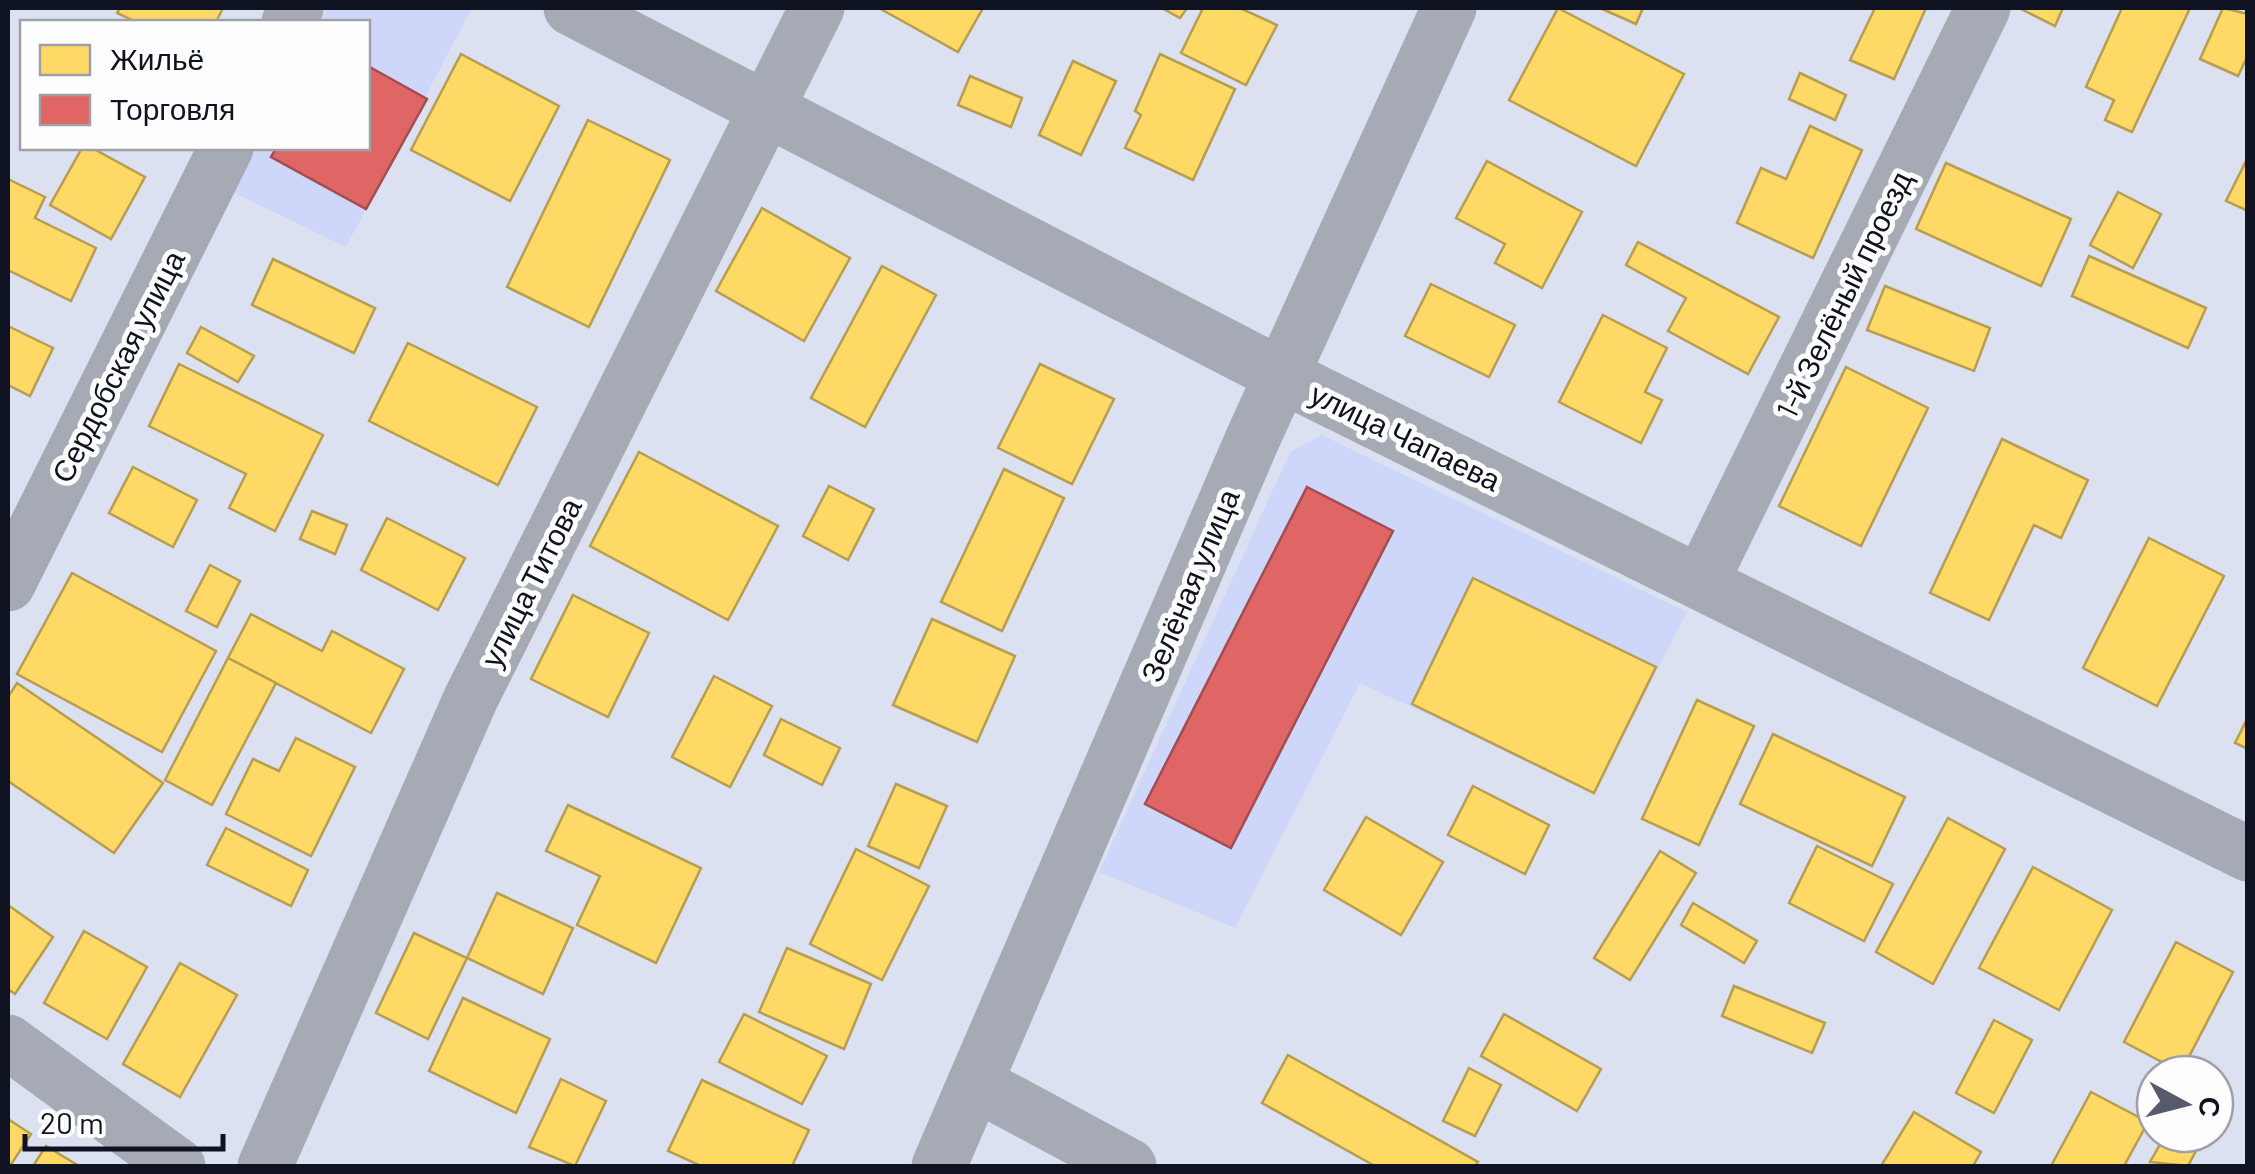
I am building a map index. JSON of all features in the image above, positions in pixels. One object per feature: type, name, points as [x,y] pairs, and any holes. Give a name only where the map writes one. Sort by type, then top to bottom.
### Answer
[{"type":"street","name":"улица Чапаева","points":[[571,8],[768,106],[1282,375],[2248,854]]},
{"type":"street","name":"улица Титова","points":[[266,1166],[471,698],[816,8]]},
{"type":"street","name":"Зелёная улица","points":[[939,1166],[1282,375],[1449,8]]},
{"type":"street","name":"1-й Зелёный проезд","points":[[1702,580],[1983,8]]},
{"type":"street","name":"Сердобская улица","points":[[8,584],[225,150]]},
{"type":"street","points":[[8,1042],[178,1166]]},
{"type":"street","points":[[975,1082],[1129,1166]]},
{"type":"shaded area","points":[[326,8],[472,8],[346,247],[228,190],[250,150],[370,150],[370,20],[319,20]]},
{"type":"shaded area","points":[[1322,435],[1687,612],[1594,793],[1360,683],[1235,928],[1099,872],[1290,452]]},
{"type":"building: Жильё","points":[[120,8],[223,8],[217,20],[132,20],[117,13]]},
{"type":"building: Жильё","points":[[879,8],[983,8],[958,52]]},
{"type":"building: Жильё","points":[[1162,8],[1187,8],[1180,18]]},
{"type":"building: Жильё","points":[[1203,8],[1240,8],[1277,25],[1246,85],[1181,53]]},
{"type":"building: Жильё","points":[[1558,8],[1684,74],[1636,166],[1509,100]]},
{"type":"building: Жильё","points":[[1600,8],[1643,8],[1636,24]]},
{"type":"building: Жильё","points":[[1875,8],[1926,8],[1894,79],[1850,60]]},
{"type":"building: Жильё","points":[[2019,8],[2063,8],[2055,26]]},
{"type":"building: Жильё","points":[[2122,8],[2190,8],[2132,132],[2105,120],[2114,100],[2086,87]]},
{"type":"building: Жильё","points":[[2223,8],[2248,14],[2248,55],[2238,76],[2200,59]]},
{"type":"building: Жильё","points":[[461,54],[559,106],[510,201],[411,150]]},
{"type":"building: Жильё","points":[[1160,54],[1235,89],[1193,180],[1125,148],[1141,115],[1135,111]]},
{"type":"building: Жильё","points":[[1073,61],[1116,81],[1081,155],[1039,135]]},
{"type":"building: Жильё","points":[[1800,73],[1846,95],[1835,120],[1789,99]]},
{"type":"building: Жильё","points":[[970,76],[1022,98],[1011,127],[958,105]]},
{"type":"building: Жильё","points":[[588,120],[670,160],[589,327],[507,287]]},
{"type":"building: Жильё","points":[[1810,126],[1862,150],[1813,258],[1737,223],[1761,168],[1786,179]]},
{"type":"building: Жильё","points":[[81,150],[96,150],[145,177],[111,239],[50,205]]},
{"type":"building: Жильё","points":[[2248,157],[2248,211],[2226,201]]},
{"type":"building: Жильё","points":[[1487,161],[1582,212],[1542,288],[1495,263],[1505,244],[1456,218]]},
{"type":"building: Жильё","points":[[1946,163],[2071,219],[2041,286],[1916,229]]},
{"type":"building: Жильё","points":[[8,179],[45,197],[35,218],[96,248],[71,301],[8,270]]},
{"type":"building: Жильё","points":[[2118,192],[2161,214],[2133,268],[2090,245]]},
{"type":"building: Жильё","points":[[762,208],[850,258],[804,341],[716,291]]},
{"type":"building: Жильё","points":[[1638,242],[1779,317],[1748,374],[1668,331],[1686,298],[1626,265]]},
{"type":"building: Жильё","points":[[2089,256],[2206,308],[2188,348],[2072,296]]},
{"type":"building: Жильё","points":[[273,259],[375,308],[354,353],[252,305]]},
{"type":"building: Жильё","points":[[882,266],[936,295],[865,427],[811,398]]},
{"type":"building: Жильё","points":[[1431,284],[1515,325],[1489,377],[1405,336]]},
{"type":"building: Жильё","points":[[1885,286],[1990,328],[1974,371],[1867,330]]},
{"type":"building: Жильё","points":[[1603,315],[1667,348],[1645,392],[1662,400],[1641,443],[1559,402]]},
{"type":"building: Жильё","points":[[8,326],[53,348],[30,396],[8,385]]},
{"type":"building: Жильё","points":[[201,327],[254,356],[238,382],[187,353]]},
{"type":"building: Жильё","points":[[408,343],[537,407],[498,485],[369,421]]},
{"type":"building: Жильё","points":[[179,364],[323,435],[275,531],[229,508],[246,474],[149,426]]},
{"type":"building: Жильё","points":[[1040,364],[1114,399],[1072,484],[998,448]]},
{"type":"building: Жильё","points":[[1846,367],[1928,408],[1861,546],[1779,506]]},
{"type":"building: Жильё","points":[[2002,439],[2088,480],[2061,538],[2034,525],[1989,620],[1930,593]]},
{"type":"building: Жильё","points":[[639,452],[778,526],[728,620],[590,546]]},
{"type":"building: Жильё","points":[[133,467],[197,500],[173,547],[109,513]]},
{"type":"building: Жильё","points":[[1004,469],[1064,498],[1002,631],[941,602]]},
{"type":"building: Жильё","points":[[829,486],[874,509],[848,560],[803,536]]},
{"type":"building: Жильё","points":[[312,511],[347,525],[335,554],[300,539]]},
{"type":"building: Жильё","points":[[387,518],[465,558],[438,610],[361,570]]},
{"type":"building: Жильё","points":[[2149,538],[2224,576],[2157,706],[2083,668]]},
{"type":"building: Жильё","points":[[210,565],[240,581],[217,627],[186,611]]},
{"type":"building: Жильё","points":[[72,573],[216,651],[162,752],[17,674]]},
{"type":"building: Жильё","points":[[1473,578],[1656,667],[1594,793],[1412,704]]},
{"type":"building: Жильё","points":[[573,595],[649,633],[608,717],[531,679]]},
{"type":"building: Жильё","points":[[251,614],[322,651],[332,631],[404,669],[371,733],[228,658]]},
{"type":"building: Жильё","points":[[932,619],[1015,656],[977,742],[893,705]]},
{"type":"building: Жильё","points":[[228,658],[276,683],[212,805],[165,780]]},
{"type":"building: Жильё","points":[[714,676],[772,706],[730,787],[672,757]]},
{"type":"building: Жильё","points":[[17,683],[163,783],[114,853],[8,781],[8,697]]},
{"type":"building: Жильё","points":[[1697,700],[1754,726],[1699,845],[1642,819]]},
{"type":"building: Жильё","points":[[2248,717],[2248,749],[2235,743]]},
{"type":"building: Жильё","points":[[781,719],[840,748],[822,785],[764,755]]},
{"type":"building: Жильё","points":[[1773,734],[1905,797],[1872,866],[1740,804]]},
{"type":"building: Жильё","points":[[296,738],[355,767],[311,856],[226,814],[253,759],[279,771]]},
{"type":"building: Жильё","points":[[896,784],[947,806],[919,868],[868,846]]},
{"type":"building: Жильё","points":[[1473,786],[1549,825],[1525,874],[1448,835]]},
{"type":"building: Жильё","points":[[568,805],[701,868],[656,963],[577,925],[600,876],[546,851]]},
{"type":"building: Жильё","points":[[1366,817],[1443,862],[1401,935],[1324,890]]},
{"type":"building: Жильё","points":[[1948,818],[2005,849],[1933,984],[1876,952]]},
{"type":"building: Жильё","points":[[226,828],[308,870],[291,906],[207,865]]},
{"type":"building: Жильё","points":[[1817,846],[1893,884],[1864,941],[1789,903]]},
{"type":"building: Жильё","points":[[856,849],[929,886],[882,980],[810,944]]},
{"type":"building: Жильё","points":[[1660,851],[1696,873],[1630,980],[1594,958]]},
{"type":"building: Жильё","points":[[2033,867],[2112,910],[2059,1010],[1979,968]]},
{"type":"building: Жильё","points":[[497,893],[573,928],[543,994],[467,958]]},
{"type":"building: Жильё","points":[[1693,903],[1757,941],[1744,963],[1681,925]]},
{"type":"building: Жильё","points":[[8,905],[53,937],[15,994],[8,989]]},
{"type":"building: Жильё","points":[[84,931],[147,967],[107,1039],[44,1003]]},
{"type":"building: Жильё","points":[[414,933],[467,958],[428,1039],[376,1013]]},
{"type":"building: Жильё","points":[[2176,942],[2233,972],[2190,1054],[2147,1054],[2124,1042]]},
{"type":"building: Жильё","points":[[787,948],[871,984],[844,1049],[759,1012]]},
{"type":"building: Жильё","points":[[180,963],[237,995],[180,1097],[123,1064]]},
{"type":"building: Жильё","points":[[1734,986],[1825,1023],[1812,1053],[1722,1016]]},
{"type":"building: Жильё","points":[[463,998],[550,1039],[516,1113],[429,1071]]},
{"type":"building: Жильё","points":[[744,1014],[827,1056],[802,1104],[719,1062]]},
{"type":"building: Жильё","points":[[1504,1014],[1601,1069],[1577,1111],[1481,1056]]},
{"type":"building: Жильё","points":[[1994,1020],[2032,1040],[1994,1113],[1956,1093]]},
{"type":"building: Жильё","points":[[1288,1055],[1478,1162],[1475,1166],[1375,1166],[1262,1103]]},
{"type":"building: Жильё","points":[[1469,1068],[1501,1085],[1475,1136],[1443,1121]]},
{"type":"building: Жильё","points":[[561,1079],[606,1101],[575,1166],[529,1147]]},
{"type":"building: Жильё","points":[[702,1080],[809,1130],[792,1166],[701,1166],[668,1151]]},
{"type":"building: Жильё","points":[[2091,1092],[2135,1115],[2135,1146],[2124,1166],[2051,1166]]},
{"type":"building: Жильё","points":[[1914,1112],[1981,1152],[1973,1166],[1881,1166]]},
{"type":"building: Жильё","points":[[8,1119],[31,1134],[10,1166],[8,1166]]},
{"type":"building: Жильё","points":[[46,1146],[79,1166],[33,1166]]},
{"type":"building: Жильё","points":[[2155,1154],[2194,1154],[2188,1166],[2150,1162]]},
{"type":"building: Торговля","points":[[370,67],[427,99],[366,209],[271,157],[275,150],[370,150]]},
{"type":"building: Торговля","points":[[1307,487],[1393,531],[1231,848],[1145,804]]}]
